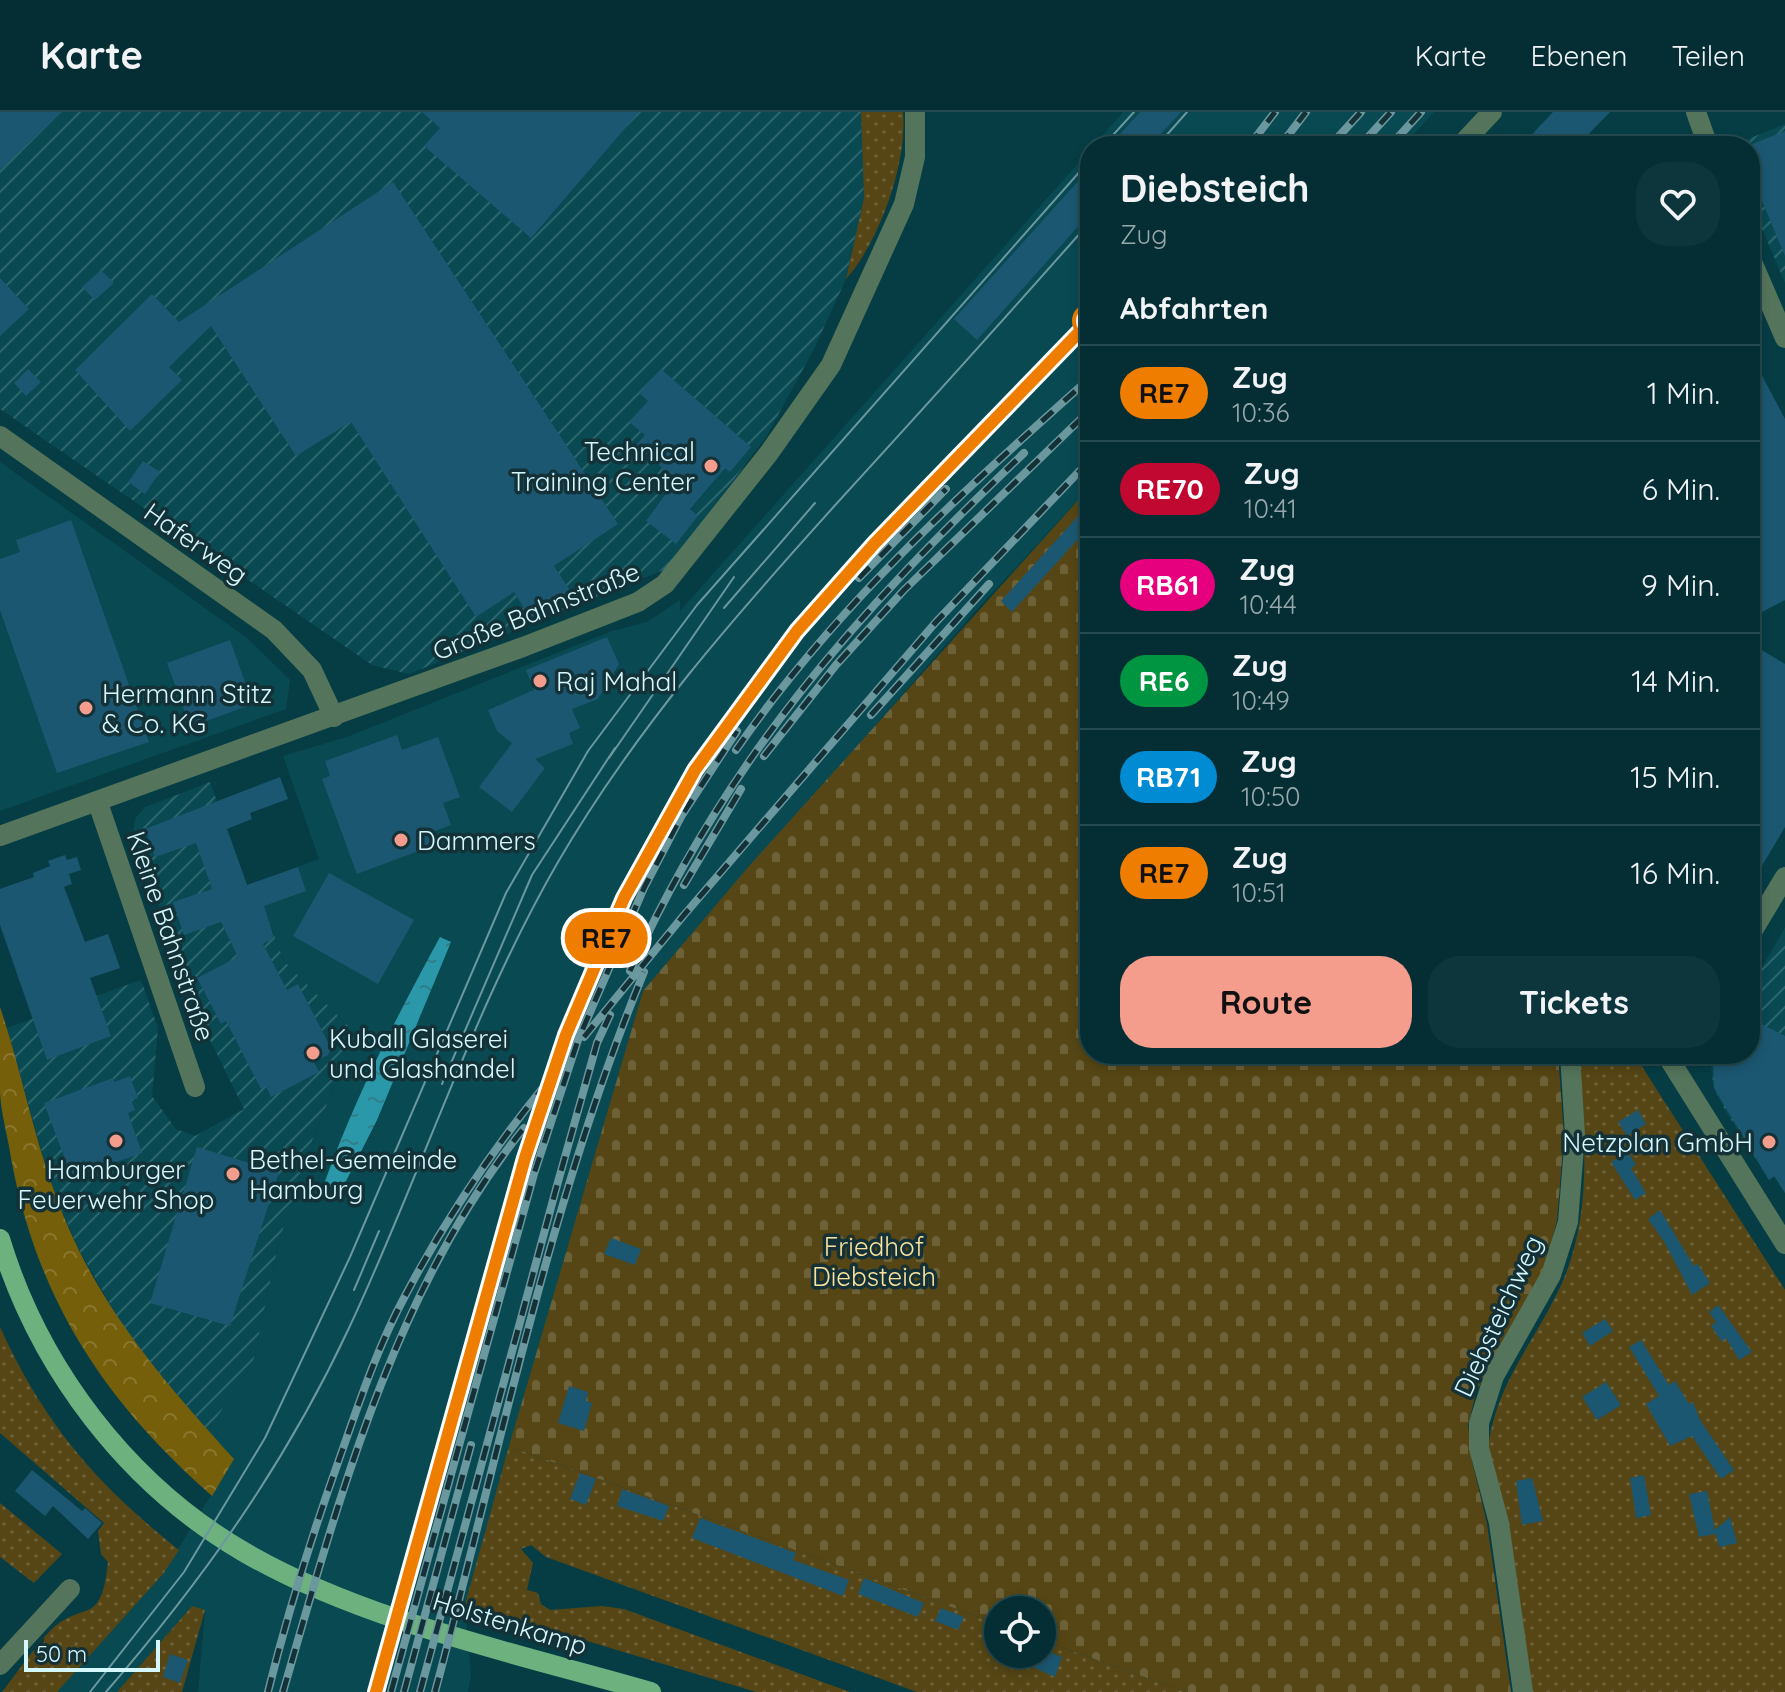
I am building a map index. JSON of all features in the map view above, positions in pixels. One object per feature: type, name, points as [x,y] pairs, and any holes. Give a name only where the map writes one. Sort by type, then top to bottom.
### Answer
[{"type":"main road","name":"Holstenkamp","points":[[0,1239],[28,1314],[57,1367],[98,1425],[150,1481],[213,1532],[276,1569],[349,1600],[651,1692]]},
{"type":"street","name":"Große Bahnstraße","points":[[0,836],[334,717],[638,602],[665,584],[769,453],[831,365],[904,204],[915,157],[915,112]]},
{"type":"street","points":[[1469,136],[1492,112]]},
{"type":"street","points":[[1696,112],[1704,136]]},
{"type":"street","points":[[1760,280],[1785,338]]},
{"type":"street","name":"Haferweg","points":[[0,436],[282,636],[312,670],[334,717]]},
{"type":"street","name":"Kleine Bahnstraße","points":[[98,803],[195,1087]]},
{"type":"street","points":[[1760,918],[1785,877]]},
{"type":"street","name":"Diebsteichweg","points":[[1523,1692],[1499,1523],[1479,1448],[1479,1423],[1494,1376],[1551,1275],[1568,1222],[1575,1135],[1571,1064]]},
{"type":"street","points":[[1672,1064],[1785,1244]]},
{"type":"street","points":[[0,1665],[70,1589]]},
{"type":"shaded area","points":[[0,112],[861,112],[864,198],[846,279],[814,349],[766,437],[666,569],[409,674],[372,665],[0,409]]},
{"type":"shaded area","points":[[1123,112],[1434,112],[1412,136],[1102,136]]},
{"type":"shaded area","points":[[1785,124],[1785,283],[1760,224],[1760,136],[1756,136]]},
{"type":"shaded area","points":[[1080,161],[1080,498],[972,615],[643,991],[465,1604],[471,1675],[468,1692],[198,1692],[205,1611],[192,1606],[117,1692],[57,1692],[163,1574],[233,1459],[208,1431],[253,1362],[279,1241],[313,1138],[356,1034],[284,961],[254,883],[319,859],[283,756],[347,737],[612,631],[647,622],[680,600],[680,611]]},
{"type":"shaded area","points":[[0,462],[247,638],[290,680],[286,709],[0,811]]},
{"type":"shaded area","points":[[210,782],[247,885],[263,906],[284,961],[356,1034],[313,1138],[279,1241],[253,1362],[208,1431],[131,1341],[78,1248],[52,1188],[7,1028],[141,980],[158,1028],[152,1096],[176,1129],[195,1136],[244,1109],[206,1032],[133,836],[135,819],[146,807]]},
{"type":"shaded area","points":[[1785,928],[1785,1169],[1769,1180],[1725,1110],[1714,1088],[1711,1069],[1712,1064],[1760,1064],[1760,970]]},
{"type":"green space","points":[[861,112],[903,112],[903,132],[901,154],[889,200],[870,245],[846,279],[864,198]]},
{"type":"green space","name":"Friedhof Diebsteich","points":[[1080,498],[1080,1064],[1559,1064],[1564,1136],[1557,1220],[1545,1267],[1476,1392],[1468,1425],[1472,1461],[1487,1524],[1511,1692],[1186,1692],[1056,1645],[1056,1596],[984,1596],[984,1619],[509,1446],[643,991],[750,865]]},
{"type":"green space","points":[[0,1007],[53,1188],[86,1265],[153,1365],[234,1459],[212,1496],[139,1424],[108,1385],[81,1345],[38,1258],[23,1209],[2,1109]]},
{"type":"green space","points":[[1579,1064],[1640,1064],[1785,1290],[1785,1692],[1531,1692],[1488,1448],[1492,1424],[1508,1382],[1552,1304],[1572,1255],[1583,1199],[1583,1112]]},
{"type":"green space","points":[[0,1327],[35,1393],[75,1450],[122,1501],[179,1550],[163,1574],[57,1692],[2,1692],[49,1632],[61,1622],[89,1610],[101,1597],[108,1562],[101,1554],[98,1531],[104,1523],[0,1433]]},
{"type":"green space","points":[[509,1446],[984,1619],[984,1668],[1056,1668],[1056,1645],[1186,1692],[917,1692],[546,1557],[531,1545],[521,1549],[533,1563],[527,1590],[538,1593],[541,1604],[550,1610],[602,1606],[624,1609],[850,1692],[756,1692],[465,1604]]},
{"type":"green space","points":[[0,1503],[62,1554],[34,1583],[0,1557]]},
{"type":"green space","points":[[192,1606],[205,1610],[182,1692],[117,1692]]},
{"type":"water","points":[[440,937],[451,942],[377,1120],[341,1191],[324,1184],[377,1058]]},
{"type":"building","points":[[0,112],[62,112],[0,170]]},
{"type":"building","points":[[422,112],[639,112],[531,238],[424,146],[440,128]]},
{"type":"building","points":[[1140,112],[1181,112],[1159,136],[1118,136]]},
{"type":"building","points":[[1553,112],[1610,112],[1587,136],[1530,136]]},
{"type":"building","points":[[1785,131],[1785,256],[1760,196],[1760,141]]},
{"type":"building","points":[[1080,179],[1080,224],[977,340],[954,319]]},
{"type":"building","points":[[393,182],[618,524],[554,566],[573,595],[530,618],[514,592],[476,617],[351,422],[296,456],[211,326],[169,367],[182,380],[130,431],[75,370],[152,294],[179,322]]},
{"type":"building","points":[[101,270],[114,283],[95,300],[82,287]]},
{"type":"building","points":[[0,278],[29,309],[0,336]]},
{"type":"building","points":[[28,369],[41,382],[26,396],[14,383]]},
{"type":"building","points":[[661,369],[751,447],[730,472],[725,468],[690,509],[698,516],[676,544],[646,521],[676,480],[636,445],[645,435],[629,422],[648,401],[639,393]]},
{"type":"building","points":[[1760,372],[1785,419],[1785,600],[1762,612]]},
{"type":"building","points":[[143,461],[160,472],[145,494],[128,482]]},
{"type":"building","points":[[1080,514],[1080,537],[1012,612],[1001,601]]},
{"type":"building","name":"Hermann Stitz & Co. KG","points":[[71,520],[149,742],[57,773],[0,610],[0,559],[20,552],[16,540]]},
{"type":"building","points":[[607,637],[619,664],[598,699],[572,709],[580,728],[569,733],[573,744],[535,759],[545,768],[512,812],[479,787],[512,743],[497,731],[488,710],[534,690],[526,670]]},
{"type":"building","points":[[230,640],[253,704],[190,727],[167,663]]},
{"type":"building","points":[[1760,649],[1785,664],[1785,827],[1760,869]]},
{"type":"building","points":[[397,735],[402,750],[438,737],[460,797],[443,803],[451,825],[432,832],[437,844],[357,874],[322,779],[330,776],[325,761]]},
{"type":"building","points":[[280,777],[288,799],[250,813],[252,819],[227,829],[247,885],[298,867],[306,891],[264,906],[274,938],[263,944],[287,990],[298,984],[331,1048],[328,1055],[314,1062],[319,1072],[271,1097],[266,1086],[261,1089],[226,1021],[221,1024],[197,978],[238,957],[221,922],[184,935],[173,902],[212,889],[196,843],[155,857],[145,829]]},
{"type":"building","points":[[65,855],[67,860],[77,857],[81,870],[69,874],[72,884],[64,887],[85,942],[108,934],[120,968],[90,978],[111,1036],[47,1060],[0,925],[0,889],[34,877],[33,873],[50,866],[48,861]]},
{"type":"building","points":[[329,873],[414,920],[378,984],[293,936]]},
{"type":"building","points":[[1760,1023],[1785,1036],[1785,1193],[1774,1176],[1769,1180],[1714,1088],[1713,1064],[1760,1064]]},
{"type":"building","points":[[130,1076],[138,1098],[131,1100],[135,1110],[128,1113],[142,1153],[72,1178],[44,1103],[113,1078],[114,1082]]},
{"type":"building","points":[[1638,1110],[1646,1124],[1627,1136],[1618,1122]]},
{"type":"building","points":[[197,1147],[279,1172],[230,1326],[150,1303]]},
{"type":"building","points":[[1628,1152],[1636,1165],[1631,1168],[1646,1193],[1635,1200],[1611,1162]]},
{"type":"building","points":[[1660,1210],[1694,1266],[1698,1264],[1710,1283],[1692,1295],[1665,1243],[1648,1219]]},
{"type":"building","points":[[611,1238],[641,1249],[635,1265],[604,1254]]},
{"type":"building","points":[[1718,1305],[1752,1352],[1739,1360],[1726,1338],[1722,1342],[1711,1326],[1716,1322],[1709,1312]]},
{"type":"building","points":[[1605,1319],[1613,1331],[1590,1346],[1582,1333]]},
{"type":"building","points":[[1641,1340],[1669,1385],[1675,1381],[1689,1404],[1693,1402],[1700,1420],[1734,1470],[1721,1479],[1692,1436],[1670,1446],[1646,1404],[1659,1396],[1629,1347]]},
{"type":"building","points":[[1606,1382],[1621,1405],[1597,1420],[1582,1397]]},
{"type":"building","points":[[569,1386],[588,1392],[586,1401],[592,1403],[584,1431],[558,1423]]},
{"type":"building","points":[[32,1470],[82,1511],[85,1508],[102,1523],[88,1539],[53,1506],[45,1516],[15,1491]]},
{"type":"building","points":[[580,1473],[596,1479],[586,1505],[570,1499]]},
{"type":"building","points":[[1644,1475],[1651,1515],[1636,1518],[1630,1478]]},
{"type":"building","points":[[1532,1478],[1543,1521],[1522,1525],[1516,1481]]},
{"type":"building","points":[[622,1489],[669,1506],[663,1521],[617,1506]]},
{"type":"building","points":[[1707,1491],[1715,1530],[1730,1517],[1737,1543],[1719,1547],[1716,1534],[1699,1537],[1689,1494]]},
{"type":"building","points":[[700,1518],[796,1553],[793,1560],[849,1580],[843,1596],[692,1538]]},
{"type":"building","points":[[864,1578],[924,1603],[918,1617],[858,1594]]},
{"type":"building","points":[[941,1608],[964,1617],[958,1630],[935,1621]]},
{"type":"building","points":[[170,1654],[188,1660],[180,1683],[163,1677]]},
{"type":"building","points":[[1056,1655],[1062,1657],[1055,1677],[1035,1668],[1056,1668]]},
{"type":"tram line","points":[[1112,136],[1134,112]]},
{"type":"tram line","points":[[1166,136],[1187,112]]},
{"type":"tram line","points":[[90,1692],[184,1572],[265,1438],[350,1257],[506,893],[588,751],[697,605],[1080,171]]},
{"type":"tram line","points":[[106,1692],[209,1563],[298,1426],[375,1270],[500,975],[558,862],[620,765],[725,631],[1080,233]]},
{"type":"tram line","points":[[724,608],[815,503]]},
{"type":"tram line","points":[[609,758],[734,577]]},
{"type":"tram line","points":[[442,1084],[532,875],[615,748]]},
{"type":"tram line","points":[[354,1290],[379,1231]]},
{"type":"railway","points":[[1257,136],[1275,112]]},
{"type":"railway","points":[[1288,136],[1306,112]]},
{"type":"railway","points":[[1339,136],[1361,112]]},
{"type":"railway","points":[[1369,136],[1391,112]]},
{"type":"railway","points":[[1399,136],[1421,112]]},
{"type":"railway","points":[[376,1692],[525,1158],[566,1035],[624,898],[695,770],[797,631],[875,543],[1080,331]]},
{"type":"railway","points":[[736,750],[774,698],[858,600],[947,509],[1080,387]]},
{"type":"railway","points":[[764,756],[836,665],[904,590],[1080,420]]},
{"type":"railway","points":[[630,971],[668,894],[709,823],[800,692],[905,571],[1024,453]]},
{"type":"railway","points":[[584,1037],[684,915],[936,622],[1080,471]]},
{"type":"railway","points":[[859,578],[946,489]]},
{"type":"railway","points":[[871,715],[989,584]]},
{"type":"railway","points":[[391,1692],[534,1174],[578,1040],[644,888],[682,815],[737,731]]},
{"type":"railway","points":[[684,885],[741,789]]},
{"type":"railway","points":[[435,1692],[553,1237],[611,1058],[644,972]]},
{"type":"railway","points":[[420,1692],[556,1189],[597,1043],[610,1015]]},
{"type":"railway","points":[[268,1692],[321,1513],[362,1393],[386,1334],[453,1213],[488,1160],[546,1084]]},
{"type":"railway","points":[[283,1692],[350,1470],[406,1326],[440,1256],[479,1190],[524,1128]]},
{"type":"railway","points":[[404,1692],[471,1445]]},
{"type":"train","name":"RE7","points":[[376,1692],[459,1385],[525,1158],[566,1035],[624,898],[695,770],[751,689],[797,631],[875,543],[1080,332]]},
{"type":"place","name":"Technical Training Center","points":[[711,466]]},
{"type":"place","name":"Raj Mahal","points":[[540,681]]},
{"type":"place","name":"Hermann Stitz & Co. KG","points":[[86,708]]},
{"type":"place","name":"Dammers","points":[[401,840]]},
{"type":"place","name":"Kuball Glaserei und Glashandel","points":[[313,1053]]},
{"type":"place","name":"Hamburger Feuerwehr Shop","points":[[116,1141]]},
{"type":"place","name":"Netzplan GmbH","points":[[1769,1142]]},
{"type":"place","name":"Bethel-Gemeinde Hamburg","points":[[233,1174]]}]
